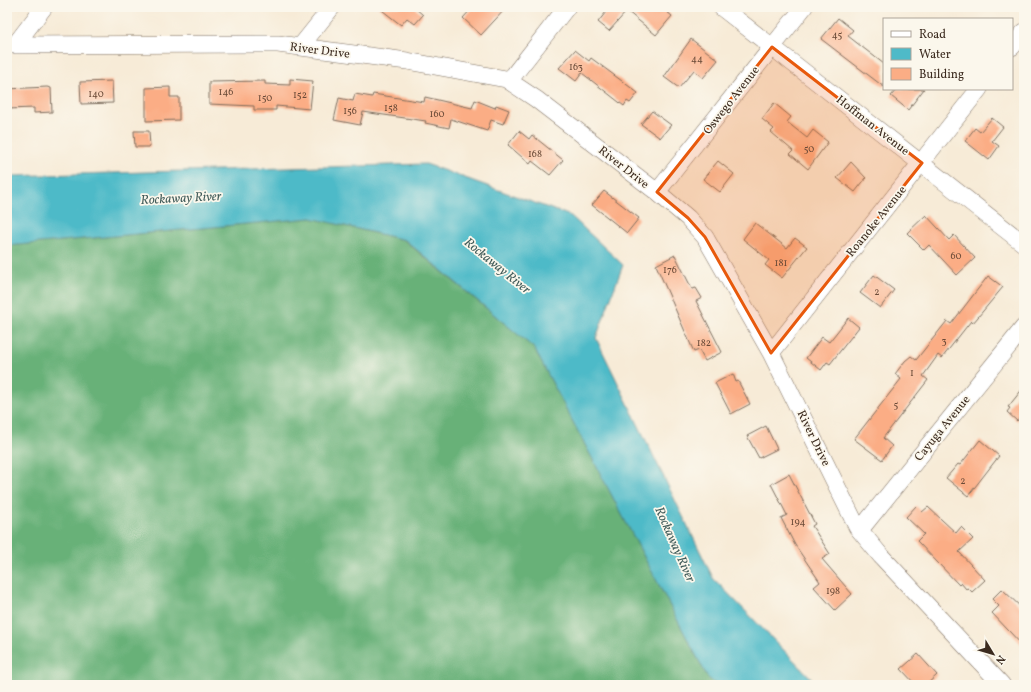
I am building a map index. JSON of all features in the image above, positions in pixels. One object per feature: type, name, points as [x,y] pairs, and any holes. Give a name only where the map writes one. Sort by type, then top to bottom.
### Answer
[{"type":"street","points":[[11,45],[44,7]]},
{"type":"street","points":[[300,47],[332,7]]},
{"type":"street","points":[[509,81],[567,7]]},
{"type":"street","name":"Hoffman Avenue","points":[[721,7],[1024,244]]},
{"type":"street","name":"Oswego Avenue","points":[[657,192],[804,7]]},
{"type":"street","points":[[1013,46],[1024,32]]},
{"type":"street","name":"River Drive","points":[[11,45],[278,44],[407,61],[506,79],[536,99],[657,192],[688,218],[705,237],[771,352],[860,530],[881,556],[1002,685]]},
{"type":"street","name":"Roanoke Avenue","points":[[771,352],[978,90]]},
{"type":"street","name":"Cayuga Avenue","points":[[860,530],[1024,327]]},
{"type":"highlighted area","points":[[772,47],[922,163],[771,353],[705,237],[688,218],[657,192]]},
{"type":"green space","points":[[311,218],[404,240],[534,348],[708,678],[717,685],[7,685],[7,246]]},
{"type":"water","name":"Rockaway River","points":[[426,164],[571,216],[623,265],[596,338],[713,578],[818,685],[717,685],[708,678],[534,348],[405,240],[311,218],[7,246],[7,176]]},
{"type":"building","points":[[378,7],[415,7],[423,15],[415,24],[407,18],[401,25]]},
{"type":"building","points":[[473,7],[507,7],[481,35],[463,18]]},
{"type":"building","points":[[610,7],[661,7],[672,16],[656,35],[627,11],[609,31],[598,22]]},
{"type":"building","points":[[838,18],[853,30],[848,36],[883,63],[883,86],[821,39]]},
{"type":"building","points":[[691,39],[718,60],[703,78],[694,70],[679,88],[664,77]]},
{"type":"building","points":[[575,50],[589,61],[591,58],[638,93],[630,103],[627,101],[624,106],[582,73],[576,81],[559,68]]},
{"type":"building","points":[[290,79],[313,81],[310,109],[276,106],[276,110],[254,110],[254,106],[209,104],[209,82],[265,81],[265,84],[290,85]]},
{"type":"building","points":[[112,81],[113,103],[81,104],[80,82]]},
{"type":"building","points":[[170,87],[170,97],[179,97],[179,120],[146,121],[146,88]]},
{"type":"building","points":[[51,88],[52,112],[34,113],[34,108],[7,109],[7,89]]},
{"type":"building","points":[[896,90],[923,90],[908,110],[891,96]]},
{"type":"building","points":[[355,94],[372,97],[373,94],[424,102],[425,97],[472,108],[475,100],[495,108],[496,105],[509,110],[503,124],[491,120],[487,131],[451,119],[449,128],[425,123],[426,121],[363,112],[360,125],[334,120],[339,98],[353,101]]},
{"type":"building","points":[[774,103],[791,117],[787,122],[807,138],[813,130],[828,142],[808,169],[790,154],[793,151],[771,132],[774,129],[762,119]]},
{"type":"building","points":[[652,111],[671,125],[660,138],[641,124]]},
{"type":"building","points":[[992,118],[1003,127],[992,141],[999,146],[989,160],[965,141],[975,128],[980,132]]},
{"type":"building","points":[[134,131],[149,131],[150,147],[135,147]]},
{"type":"building","points":[[519,131],[529,139],[532,135],[563,160],[550,175],[532,161],[530,164],[508,145]]},
{"type":"building","points":[[718,161],[734,174],[720,192],[703,179]]},
{"type":"building","points":[[851,162],[866,178],[855,192],[837,178]]},
{"type":"building","points":[[604,191],[639,218],[627,233],[592,205]]},
{"type":"building","points":[[926,215],[949,240],[954,235],[975,258],[957,275],[929,245],[924,250],[907,233]]},
{"type":"building","points":[[755,223],[787,248],[795,238],[807,247],[782,278],[765,265],[769,260],[743,239]]},
{"type":"building","points":[[675,255],[692,289],[696,288],[702,298],[696,301],[722,352],[705,361],[699,350],[694,352],[656,265]]},
{"type":"building","points":[[874,275],[894,290],[880,308],[860,293]]},
{"type":"building","points":[[988,276],[1003,287],[973,323],[971,321],[942,358],[938,355],[923,376],[928,380],[883,438],[892,446],[882,460],[854,439],[901,379],[895,374],[905,361],[911,356],[916,360],[947,321],[951,324]]},
{"type":"building","points":[[848,318],[859,327],[830,364],[827,362],[821,370],[806,358],[822,337],[829,342]]},
{"type":"building","points":[[733,374],[736,382],[738,381],[750,404],[731,414],[715,383]]},
{"type":"building","points":[[1024,387],[1024,419],[1021,416],[1017,421],[1007,412],[1010,408],[1008,407]]},
{"type":"building","points":[[766,426],[777,449],[759,458],[747,436]]},
{"type":"building","points":[[980,440],[999,456],[968,496],[946,478],[958,464],[960,465]]},
{"type":"building","points":[[789,474],[815,524],[812,526],[830,554],[822,559],[852,594],[835,610],[814,587],[820,582],[795,545],[781,518],[787,515],[771,484]]},
{"type":"building","points":[[916,506],[922,512],[928,507],[956,533],[961,527],[973,539],[959,552],[985,580],[972,592],[968,588],[966,589],[961,583],[959,585],[917,541],[924,534],[906,517]]},
{"type":"building","points":[[1002,589],[1024,610],[1024,647],[992,613],[999,606],[992,599]]},
{"type":"building","points":[[918,654],[937,675],[926,685],[916,685],[901,669]]}]
